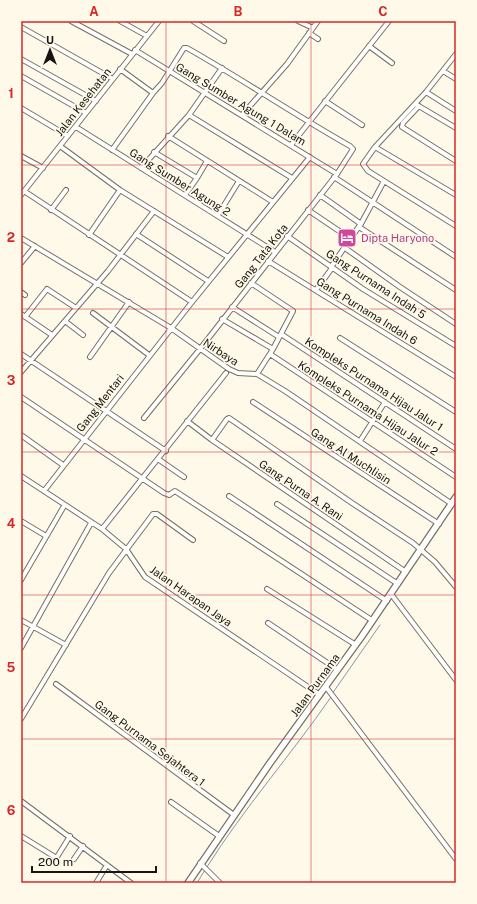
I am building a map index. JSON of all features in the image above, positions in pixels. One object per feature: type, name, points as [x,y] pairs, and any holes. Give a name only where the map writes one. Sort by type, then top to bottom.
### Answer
[{"type":"street","name":"Gang Sumber Agung 1 Dalam","points":[[71,21],[169,71],[242,114],[310,157],[372,203],[456,257]]},
{"type":"street","points":[[120,21],[147,36]]},
{"type":"street","name":"Jalan Kesehatan","points":[[22,193],[159,21]]},
{"type":"street","points":[[193,21],[224,41]]},
{"type":"street","points":[[298,21],[313,28]]},
{"type":"street","points":[[242,114],[262,92],[318,21]]},
{"type":"street","points":[[291,145],[389,21]]},
{"type":"street","points":[[21,27],[113,79]]},
{"type":"street","points":[[309,33],[318,39]]},
{"type":"street","points":[[369,46],[392,63]]},
{"type":"street","points":[[112,150],[185,48],[222,68],[309,122]]},
{"type":"street","points":[[456,54],[402,123],[402,127],[456,161]]},
{"type":"street","points":[[21,59],[96,101]]},
{"type":"street","points":[[140,168],[189,115],[206,93],[222,68]]},
{"type":"street","points":[[120,69],[153,93]]},
{"type":"street","points":[[443,72],[456,79]]},
{"type":"street","points":[[21,76],[86,114]]},
{"type":"street","points":[[426,92],[456,111]]},
{"type":"street","points":[[325,101],[362,126]]},
{"type":"street","points":[[417,105],[456,128]]},
{"type":"street","points":[[417,105],[375,147],[365,159],[363,166],[368,171],[456,226]]},
{"type":"street","points":[[21,108],[68,136]]},
{"type":"street","points":[[189,115],[292,178]]},
{"type":"street","name":"Gang Tata Kota","points":[[144,418],[200,349],[274,252],[335,176],[353,150],[350,146],[309,122]]},
{"type":"street","name":"Gang Sumber Agung 2","points":[[76,127],[218,215],[274,252]]},
{"type":"street","points":[[168,136],[273,202]]},
{"type":"street","points":[[60,146],[120,190],[228,257]]},
{"type":"street","points":[[375,147],[456,195]]},
{"type":"street","points":[[154,152],[198,178]]},
{"type":"street","points":[[21,156],[42,168]]},
{"type":"street","name":"Gang Mentari","points":[[44,491],[149,355],[310,157]]},
{"type":"street","points":[[185,195],[198,178],[207,161]]},
{"type":"street","points":[[218,215],[239,181]]},
{"type":"street","points":[[316,290],[360,226],[384,181]]},
{"type":"street","points":[[51,210],[66,190]]},
{"type":"street","points":[[89,235],[120,190]]},
{"type":"street","points":[[22,193],[120,254],[192,302]]},
{"type":"street","points":[[320,195],[360,226],[456,290]]},
{"type":"street","points":[[308,210],[351,239]]},
{"type":"street","points":[[21,372],[97,283],[154,211]]},
{"type":"street","points":[[136,234],[208,281]]},
{"type":"street","name":"Gang Purnama Indah 5","points":[[287,236],[332,268],[456,346]]},
{"type":"street","name":"Nirbaya","points":[[21,238],[171,328],[228,371],[257,374],[290,394],[452,504]]},
{"type":"street","points":[[21,263],[35,246]]},
{"type":"street","points":[[345,248],[456,324]]},
{"type":"street","name":"Gang Purnama Indah 6","points":[[268,260],[456,377]]},
{"type":"street","points":[[251,283],[293,311],[273,349],[257,374]]},
{"type":"street","points":[[52,336],[23,315],[47,288],[76,308]]},
{"type":"street","points":[[90,357],[129,302]]},
{"type":"street","name":"Kompleks Purnama Hijau Jalur 1","points":[[232,307],[280,335],[456,449]]},
{"type":"street","points":[[93,312],[149,355]]},
{"type":"street","points":[[222,319],[273,349]]},
{"type":"street","points":[[65,321],[83,335]]},
{"type":"street","points":[[340,338],[456,412]]},
{"type":"street","points":[[21,354],[166,451]]},
{"type":"street","name":"Kompleks Purnama Hijau Jalur 2","points":[[270,354],[456,477]]},
{"type":"street","points":[[102,529],[166,451],[187,421],[228,371]]},
{"type":"street","points":[[21,397],[167,495],[177,491],[210,515],[373,621]]},
{"type":"street","name":"Gang Al Muchlisin","points":[[253,402],[439,524]]},
{"type":"street","points":[[360,441],[385,402]]},
{"type":"street","points":[[212,440],[229,418],[421,550],[435,562],[456,587]]},
{"type":"street","name":"Gang Purna A. Rani","points":[[187,421],[212,440],[406,572]]},
{"type":"street","points":[[21,435],[63,465]]},
{"type":"street","points":[[158,459],[184,477]]},
{"type":"street","name":"Jalan Harapan Jaya","points":[[21,476],[64,506],[102,529],[126,549],[146,577],[320,695]]},
{"type":"street","points":[[229,496],[387,601]]},
{"type":"street","name":"Jalan Purnama","points":[[188,883],[200,863],[387,601],[456,497]]},
{"type":"street","points":[[277,504],[398,584]]},
{"type":"street","points":[[21,580],[64,506]]},
{"type":"street","points":[[21,719],[109,573],[126,549],[155,514],[193,540]]},
{"type":"street","points":[[21,521],[46,536]]},
{"type":"street","points":[[21,648],[91,523]]},
{"type":"street","points":[[267,589],[356,645]]},
{"type":"street","points":[[391,594],[456,680]]},
{"type":"street","points":[[21,620],[66,645]]},
{"type":"street","points":[[268,623],[338,670]]},
{"type":"street","name":"Gang Purnama Sejahtera 1","points":[[56,684],[234,815]]},
{"type":"street","points":[[326,687],[456,859]]},
{"type":"street","points":[[21,801],[70,836],[131,883]]},
{"type":"street","points":[[171,802],[220,836]]},
{"type":"street","points":[[21,836],[57,857],[70,836]]},
{"type":"street","points":[[74,859],[83,846]]},
{"type":"street","points":[[200,863],[210,871],[220,883]]},
{"type":"street","points":[[96,883],[107,865]]},
{"type":"waterway","points":[[332,694],[380,625]]},
{"type":"waterway","points":[[207,867],[236,824],[331,697]]},
{"type":"waterway","points":[[197,883],[205,870]]},
{"type":"place","name":"Dipta Haryono","points":[[347,238]]}]
